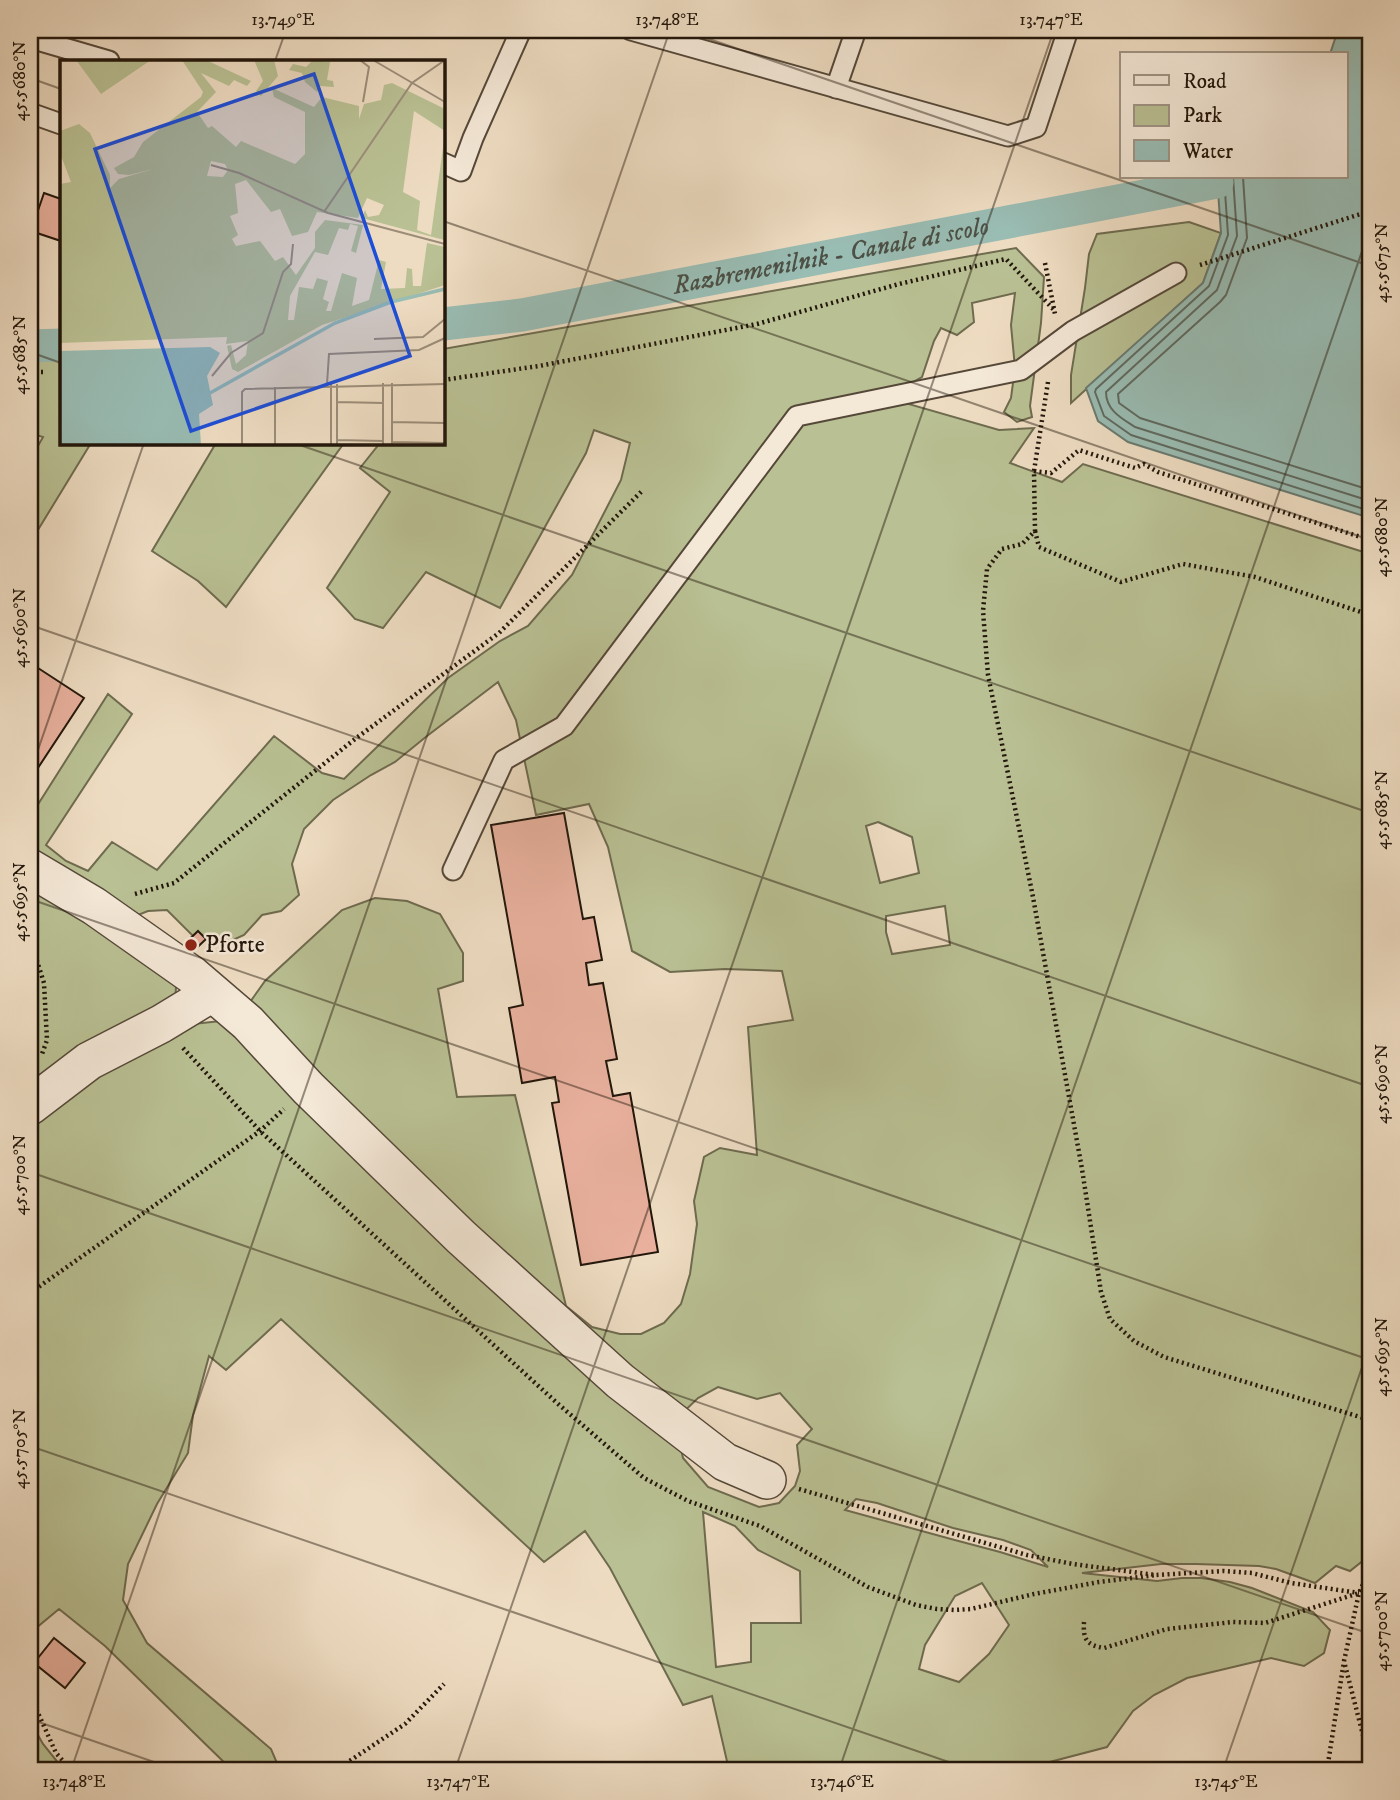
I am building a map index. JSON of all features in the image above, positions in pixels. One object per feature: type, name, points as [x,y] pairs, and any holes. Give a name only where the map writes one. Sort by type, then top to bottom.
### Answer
[{"type":"street","points":[[30,868],[93,906],[192,975],[248,1023],[308,1088],[461,1237],[620,1381],[725,1462],[767,1480]]},
{"type":"street","points":[[30,1106],[89,1061],[161,1024],[212,993]]},
{"type":"lane","points":[[444,163],[461,171],[472,138],[521,30]]},
{"type":"lane","points":[[631,30],[1008,136],[1037,127],[1068,30]]},
{"type":"lane","points":[[836,88],[856,30]]},
{"type":"lane","points":[[30,38],[106,60]]},
{"type":"lane","points":[[30,113],[60,124]]},
{"type":"lane","points":[[453,870],[504,760],[564,726],[797,416],[1021,370],[1073,331],[1176,273]]},
{"type":"path","points":[[1176,273],[1370,211]]},
{"type":"path","points":[[444,380],[539,366],[757,324],[899,284],[1006,258],[1055,311]]},
{"type":"path","points":[[1045,263],[1055,311],[1054,346],[1034,471],[1034,531],[1039,547],[1121,582],[1183,564],[1255,578],[1370,615]]},
{"type":"path","points":[[30,372],[44,372]]},
{"type":"path","points":[[1034,471],[1051,472],[1079,450],[1135,468],[1144,464],[1158,472],[1370,540]]},
{"type":"path","points":[[93,906],[174,883],[355,739],[499,633],[643,490]]},
{"type":"path","points":[[1034,531],[1022,544],[1002,549],[987,569],[984,611],[988,675],[1033,897],[1082,1169],[1101,1292],[1110,1319],[1134,1341],[1164,1357],[1370,1420]]},
{"type":"path","points":[[30,939],[44,983],[47,1040],[38,1062]]},
{"type":"path","points":[[30,1293],[260,1131],[308,1088]]},
{"type":"path","points":[[767,1480],[1027,1555],[1073,1564],[1156,1575],[1224,1571],[1252,1573],[1291,1583],[1359,1593]]},
{"type":"path","points":[[1327,1770],[1344,1661],[1359,1593],[1370,1569]]},
{"type":"path","points":[[1084,1622],[1086,1640],[1093,1646],[1104,1648],[1167,1629],[1233,1622],[1265,1623],[1359,1593],[1370,1580]]},
{"type":"path","points":[[1344,1661],[1364,1739],[1367,1770]]},
{"type":"path","points":[[336,1770],[405,1724],[444,1684]]},
{"type":"path","points":[[30,1701],[34,1704],[56,1753],[71,1770]]},
{"type":"green space","points":[[1189,222],[1221,233],[1203,283],[1071,403],[1071,375],[1089,254],[1097,234]]},
{"type":"green space","points":[[1016,248],[1044,277],[1030,406],[1032,417],[1017,422],[1004,412],[1011,398],[1015,368],[1011,325],[1015,293],[972,303],[974,322],[957,335],[941,328],[922,377],[906,386],[898,401],[999,430],[1034,428],[1010,463],[1062,482],[1083,464],[1370,554],[1370,1555],[1350,1571],[1336,1566],[1315,1583],[1259,1566],[1161,1564],[1082,1573],[1157,1581],[1201,1578],[1252,1588],[1313,1612],[1330,1630],[1324,1653],[1304,1666],[1271,1658],[1187,1678],[1154,1695],[1133,1711],[1107,1747],[1019,1770],[729,1770],[712,1696],[683,1705],[610,1568],[585,1531],[544,1562],[281,1319],[226,1370],[209,1356],[193,1415],[188,1453],[157,1504],[128,1564],[123,1600],[147,1643],[271,1749],[280,1770],[232,1770],[105,1646],[59,1609],[30,1633],[30,893],[46,890],[159,966],[176,987],[175,1003],[184,1025],[221,1021],[250,1002],[265,981],[342,910],[375,898],[407,901],[440,914],[463,953],[463,981],[438,989],[457,1097],[515,1095],[566,1306],[592,1327],[620,1334],[641,1334],[664,1323],[681,1304],[690,1274],[697,1224],[694,1201],[704,1157],[720,1148],[757,1155],[748,1027],[793,1020],[782,971],[725,969],[670,972],[632,951],[608,847],[589,804],[536,815],[516,720],[498,682],[395,762],[333,800],[304,829],[292,864],[299,895],[281,911],[262,915],[244,935],[222,945],[192,935],[167,910],[148,911],[133,917],[30,849],[30,817],[108,694],[132,714],[46,845],[66,861],[88,871],[112,842],[157,870],[274,736],[322,773],[344,779],[448,678],[500,641],[528,626],[572,575],[621,480],[630,443],[594,430],[586,453],[500,608],[426,572],[383,628],[355,619],[327,588],[390,492],[360,468],[379,444],[444,444],[444,349]],"holes":[[[878,822],[912,837],[919,873],[880,883],[866,826]],[[945,906],[950,945],[892,954],[886,932],[886,916]],[[718,1387],[757,1399],[780,1393],[812,1429],[797,1445],[800,1471],[795,1486],[779,1503],[759,1507],[708,1487],[683,1458],[675,1420],[698,1398]],[[856,1499],[1003,1540],[1031,1550],[1048,1567],[845,1510]],[[703,1512],[735,1526],[758,1550],[800,1571],[801,1623],[751,1623],[751,1662],[716,1667]],[[982,1583],[1009,1625],[989,1654],[959,1682],[919,1669],[925,1645],[955,1596]]]},
{"type":"green space","points":[[60,354],[60,444],[90,444],[30,543],[30,460],[43,437],[30,433],[30,355]]},
{"type":"green space","points":[[215,444],[343,444],[226,607],[198,581],[152,551]]},
{"type":"green space","points":[[1370,1607],[1370,1731],[1364,1627]]},
{"type":"green space","points":[[30,1721],[43,1744],[64,1770],[30,1770]]},
{"type":"water","points":[[1338,30],[1370,30],[1370,518],[1128,442],[1098,421],[1086,388],[1203,283],[1221,233],[1217,178],[1348,178],[1348,52],[1331,52]]},
{"type":"building","points":[[44,193],[60,199],[60,241],[31,231]]},
{"type":"building","points":[[38,668],[84,698],[30,780],[30,680]]},
{"type":"building","points":[[564,813],[583,919],[594,917],[602,960],[586,963],[589,985],[603,983],[617,1059],[606,1061],[613,1096],[630,1093],[658,1252],[581,1265],[552,1103],[559,1102],[555,1077],[522,1083],[509,1008],[523,1005],[491,825]]},
{"type":"building","name":"Pforte","points":[[198,931],[206,939],[184,960],[176,952]]},
{"type":"building","points":[[54,1638],[85,1663],[65,1688],[34,1663]]},
{"type":"waterway","name":"Razbremenilnik - Canale di scolo","points":[[444,324],[522,315],[1217,182]]},
{"type":"waterway","name":"Razbremenilnik - Canale di scolo","points":[[30,346],[60,345]]},
{"type":"place","name":"Pforte","points":[[191,945]]}]
